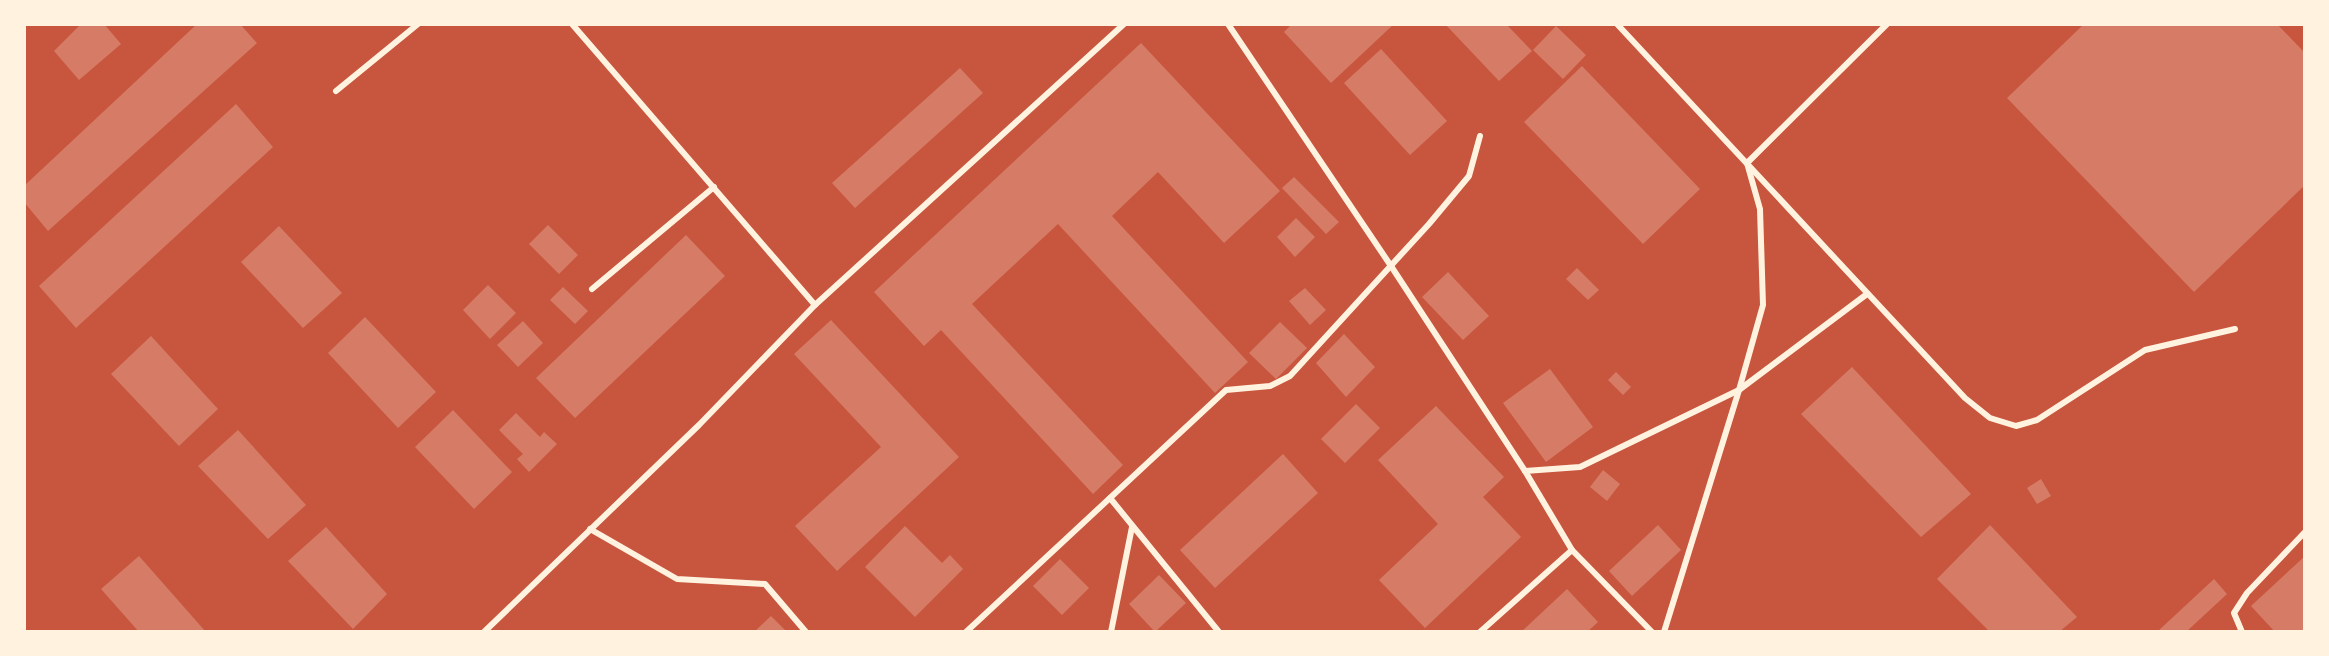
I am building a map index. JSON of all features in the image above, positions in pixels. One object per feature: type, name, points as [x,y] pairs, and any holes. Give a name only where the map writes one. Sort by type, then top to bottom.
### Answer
[{"type":"lane","points":[[336,91],[418,24]]},
{"type":"lane","points":[[572,24],[815,305]]},
{"type":"lane","points":[[484,632],[699,425],[815,305],[1124,24]]},
{"type":"lane","points":[[1228,24],[1391,266],[1525,471],[1572,550],[1652,632]]},
{"type":"lane","points":[[1617,24],[1965,398],[1990,418],[2016,426],[2037,420],[2145,350],[2235,329]]},
{"type":"lane","points":[[1747,163],[1887,24]]},
{"type":"lane","points":[[966,632],[1226,390],[1270,386],[1290,376],[1469,176],[1480,136]]},
{"type":"lane","points":[[1664,632],[1763,305],[1760,209],[1747,163]]},
{"type":"lane","points":[[592,289],[714,187]]},
{"type":"lane","points":[[1525,471],[1580,467],[1739,390],[1867,294]]},
{"type":"lane","points":[[1110,498],[1219,632]]},
{"type":"lane","points":[[1111,632],[1132,527]]},
{"type":"lane","points":[[590,529],[677,579],[765,584],[806,632]]},
{"type":"lane","points":[[2242,632],[2234,613],[2247,593],[2305,532]]},
{"type":"lane","points":[[1480,632],[1572,550]]},
{"type":"building","points":[[81,24],[104,24],[121,44],[79,80],[54,51]]},
{"type":"building","points":[[197,24],[240,24],[257,43],[48,231],[24,202],[24,186]]},
{"type":"building","points":[[1292,24],[1394,24],[1331,83],[1284,32]]},
{"type":"building","points":[[1445,24],[1506,24],[1532,51],[1499,81]]},
{"type":"building","points":[[2084,24],[2277,24],[2305,53],[2305,185],[2194,292],[2007,98]]},
{"type":"building","points":[[1556,26],[1586,55],[1563,79],[1533,50]]},
{"type":"building","points":[[1141,43],[1280,191],[1224,243],[1158,172],[1112,216],[1248,362],[1215,393],[1058,224],[972,304],[1123,465],[1093,494],[941,330],[924,346],[874,292]]},
{"type":"building","points":[[1381,49],[1447,121],[1410,155],[1344,83]]},
{"type":"building","points":[[1582,66],[1700,189],[1643,244],[1524,122]]},
{"type":"building","points":[[960,68],[983,93],[855,208],[832,183]]},
{"type":"building","points":[[236,104],[273,147],[76,328],[39,286]]},
{"type":"building","points":[[1294,177],[1339,222],[1326,234],[1282,188]]},
{"type":"building","points":[[1296,218],[1315,237],[1295,257],[1277,237]]},
{"type":"building","points":[[548,225],[578,255],[559,274],[529,244]]},
{"type":"building","points":[[279,226],[342,293],[303,328],[241,262]]},
{"type":"building","points":[[686,235],[725,276],[575,418],[536,378]]},
{"type":"building","points":[[1577,268],[1599,290],[1588,300],[1566,279]]},
{"type":"building","points":[[1448,272],[1489,316],[1463,340],[1422,297]]},
{"type":"building","points":[[488,285],[516,313],[490,339],[463,310]]},
{"type":"building","points":[[563,287],[588,311],[575,324],[550,300]]},
{"type":"building","points":[[1305,288],[1326,310],[1310,325],[1289,301]]},
{"type":"building","points":[[365,317],[436,392],[398,428],[328,353]]},
{"type":"building","points":[[831,320],[959,457],[837,571],[795,526],[881,447],[794,354]]},
{"type":"building","points":[[523,321],[543,343],[518,367],[497,345]]},
{"type":"building","points":[[1280,322],[1307,348],[1276,379],[1249,353]]},
{"type":"building","points":[[1344,334],[1375,367],[1346,397],[1316,363]]},
{"type":"building","points":[[151,336],[218,409],[179,446],[111,374]]},
{"type":"building","points":[[1852,367],[1971,494],[1921,537],[1801,414]]},
{"type":"building","points":[[1550,369],[1593,427],[1546,462],[1503,403]]},
{"type":"building","points":[[1616,372],[1631,387],[1623,395],[1608,380]]},
{"type":"building","points":[[1356,404],[1380,428],[1345,463],[1321,439]]},
{"type":"building","points":[[1436,406],[1504,477],[1483,497],[1521,537],[1425,628],[1379,580],[1438,524],[1378,460]]},
{"type":"building","points":[[453,410],[512,472],[474,509],[415,447]]},
{"type":"building","points":[[516,413],[540,437],[544,432],[557,444],[529,472],[517,459],[523,454],[499,430]]},
{"type":"building","points":[[238,430],[306,505],[268,539],[198,466]]},
{"type":"building","points":[[1283,454],[1318,493],[1215,588],[1180,550]]},
{"type":"building","points":[[1603,470],[1620,484],[1607,501],[1590,487]]},
{"type":"building","points":[[2041,479],[2051,496],[2037,504],[2027,488]]},
{"type":"building","points":[[1658,525],[1681,550],[1632,596],[1609,571]]},
{"type":"building","points":[[1990,525],[2077,617],[2059,632],[1990,632],[1937,579]]},
{"type":"building","points":[[905,526],[942,563],[950,555],[963,569],[915,617],[865,567]]},
{"type":"building","points":[[326,527],[387,594],[353,629],[288,561]]},
{"type":"building","points":[[139,556],[206,632],[139,632],[101,589]]},
{"type":"building","points":[[2305,556],[2305,632],[2275,632],[2251,606]]},
{"type":"building","points":[[1060,559],[1089,588],[1062,615],[1033,586]]},
{"type":"building","points":[[1159,575],[1186,603],[1155,632],[1129,604]]},
{"type":"building","points":[[2214,579],[2227,594],[2186,632],[2157,632]]},
{"type":"building","points":[[1567,589],[1598,622],[1587,632],[1521,632]]},
{"type":"building","points":[[771,616],[787,632],[754,632]]}]
